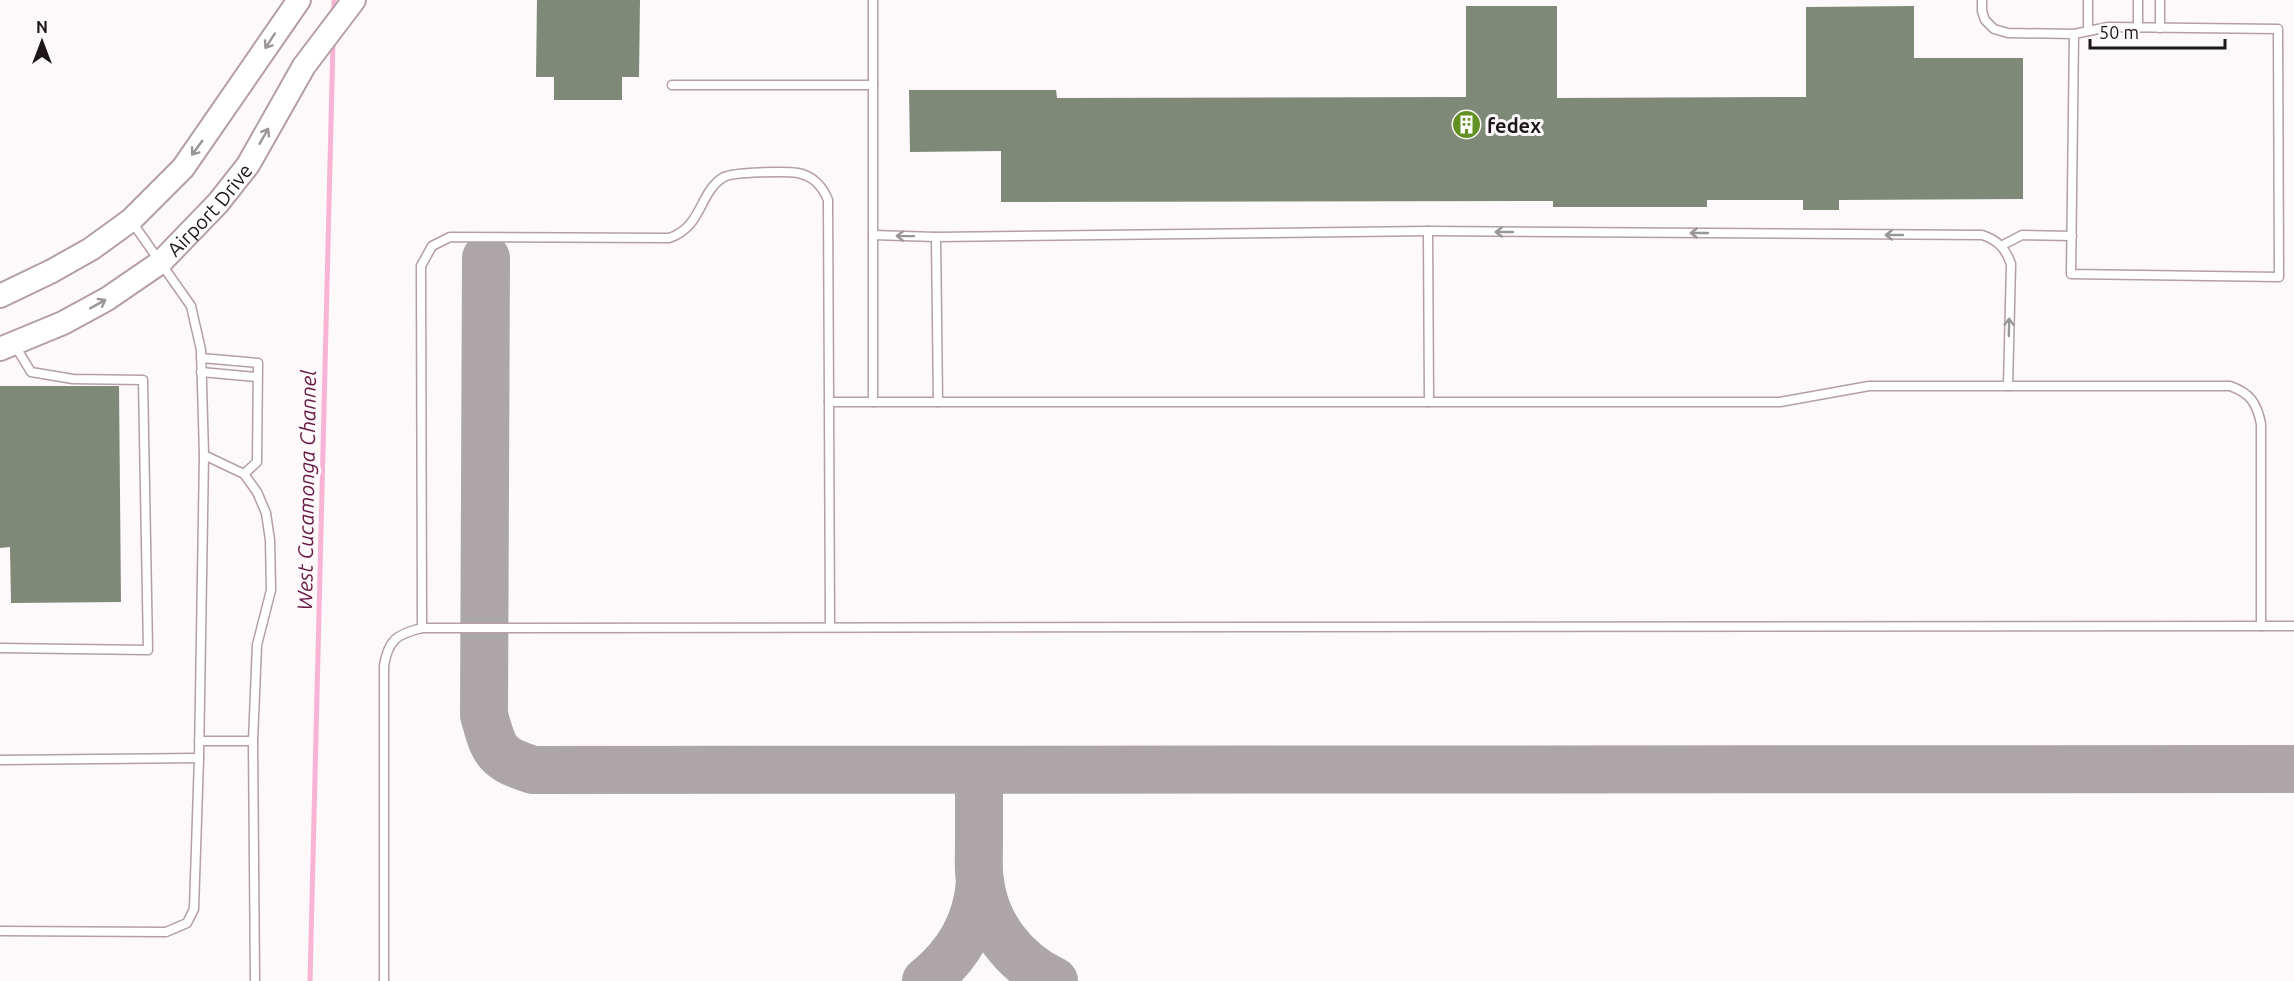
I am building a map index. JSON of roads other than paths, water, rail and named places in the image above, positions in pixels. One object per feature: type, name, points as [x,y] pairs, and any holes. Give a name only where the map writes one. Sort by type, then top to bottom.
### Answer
[{"type":"main road","points":[[0,296],[52,272],[91,249],[131,220],[183,168],[299,0]]},
{"type":"main road","name":"Airport Drive","points":[[7,346],[72,319],[161,262],[218,203],[248,165],[304,66],[352,3]]},
{"type":"lane","points":[[873,0],[873,402]]},
{"type":"lane","points":[[1982,0],[1985,20],[1994,29],[2008,33],[2074,34],[2108,27],[2278,29],[2278,277],[2071,274],[2074,34]]},
{"type":"lane","points":[[2088,0],[2088,31]]},
{"type":"lane","points":[[2138,0],[2138,28]]},
{"type":"lane","points":[[2160,0],[2160,28]]},
{"type":"lane","points":[[672,85],[873,85]]},
{"type":"lane","points":[[422,628],[421,266],[432,246],[450,237],[669,238],[681,234],[690,226],[714,186],[724,177],[737,173],[799,173],[814,180],[824,189],[828,200],[830,627]]},
{"type":"lane","points":[[0,932],[166,932],[187,923],[194,909],[204,455],[201,358],[196,320],[191,306],[131,220]]},
{"type":"lane","points":[[873,236],[1428,231],[1982,236],[1993,239],[2001,246],[2008,254],[2011,264],[2008,386]]},
{"type":"lane","points":[[1428,231],[1429,402]]},
{"type":"lane","points":[[2001,246],[2022,236],[2072,236]]},
{"type":"lane","points":[[936,237],[938,402]]},
{"type":"lane","points":[[0,648],[148,650],[143,380],[73,379],[31,372],[7,346]]},
{"type":"lane","points":[[201,358],[258,363],[257,462],[243,474]]},
{"type":"lane","points":[[201,372],[257,377]]},
{"type":"lane","points":[[829,402],[1780,402],[1869,386],[2230,387],[2242,390],[2252,397],[2258,408],[2261,424],[2261,626]]},
{"type":"lane","points":[[204,455],[243,474],[256,492],[266,513],[271,560],[270,590],[257,645],[253,741],[255,981]]},
{"type":"lane","points":[[384,981],[384,666],[390,644],[399,636],[422,628],[2294,626]]},
{"type":"lane","points":[[199,741],[253,741]]},
{"type":"lane","points":[[0,760],[199,758]]},
{"type":"waterway","name":"West Cucamonga Channel","points":[[334,0],[334,14]]},
{"type":"waterway","name":"West Cucamonga Channel","points":[[310,981],[333,41]]},
{"type":"place","name":"fedex","points":[[1466,125]]}]
